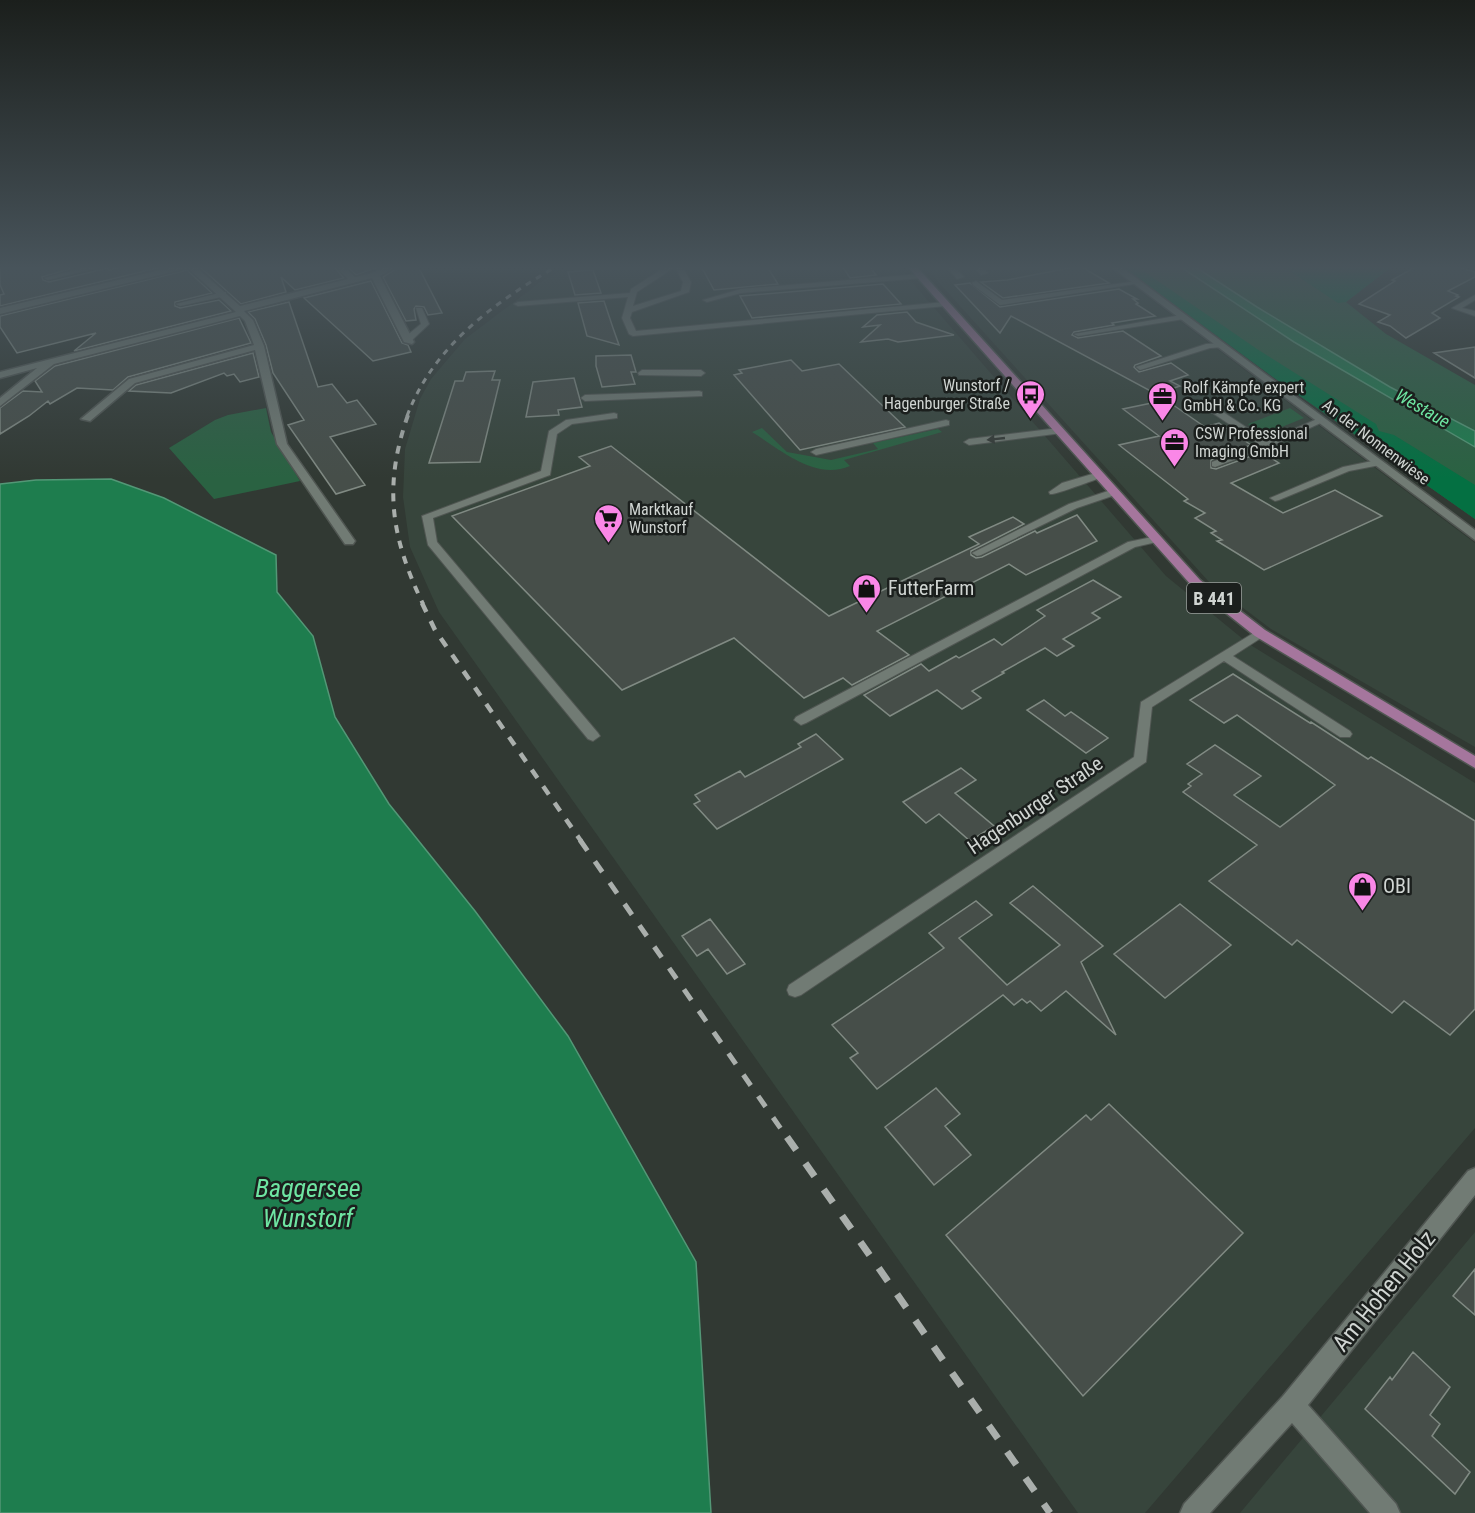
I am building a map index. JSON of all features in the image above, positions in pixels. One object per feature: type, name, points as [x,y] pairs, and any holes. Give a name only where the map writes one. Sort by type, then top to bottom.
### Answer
[{"type":"main road","name":"B 441","points":[[974,337],[1196,583],[1260,633],[1475,763]]},
{"type":"street","points":[[0,375],[144,337]]},
{"type":"street","points":[[255,337],[282,444],[350,541]]},
{"type":"street","points":[[406,337],[408,341]]},
{"type":"street","name":"An der Nonnenwiese","points":[[1209,337],[1475,536]]},
{"type":"street","points":[[86,419],[132,381],[259,346]]},
{"type":"street","points":[[0,403],[55,360]]},
{"type":"street","name":"Am Hohen Holz","points":[[1193,1513],[1292,1405],[1474,1181]]},
{"type":"street","points":[[1292,1405],[1387,1513]]},
{"type":"lane","points":[[408,341],[412,337]]},
{"type":"lane","points":[[1087,340],[1103,337]]},
{"type":"lane","points":[[1140,367],[1209,346],[1221,345]]},
{"type":"lane","points":[[642,373],[702,373]]},
{"type":"lane","points":[[585,398],[699,394]]},
{"type":"lane","points":[[1214,410],[1266,445]]},
{"type":"lane","points":[[593,736],[432,543],[427,516],[546,473],[552,433],[569,422],[614,416]]},
{"type":"lane","points":[[1215,464],[1320,421]]},
{"type":"lane","points":[[816,452],[946,423]]},
{"type":"lane","points":[[969,442],[1059,431]]},
{"type":"lane","points":[[1275,498],[1346,469],[1377,463]]},
{"type":"lane","points":[[1054,492],[1066,485],[1099,475]]},
{"type":"lane","points":[[977,553],[1073,506],[1114,492]]},
{"type":"lane","points":[[801,720],[1132,544],[1157,539]]},
{"type":"lane","name":"Hagenburger Straße","points":[[795,990],[1141,759],[1146,705],[1260,633]]},
{"type":"lane","points":[[1224,656],[1346,734]]},
{"type":"shaded area","points":[[468,337],[959,337],[1166,576],[1249,644],[1475,783],[1475,1128],[1145,1513],[1078,1513],[439,612],[410,547],[403,497],[405,449],[420,399],[431,379]]},
{"type":"shaded area","points":[[988,337],[1201,337],[1475,543],[1475,747],[1271,629],[1210,583]]},
{"type":"shaded area","points":[[1218,337],[1391,337],[1475,385],[1475,519]]},
{"type":"shaded area","points":[[1218,337],[1239,337],[1376,424],[1379,431],[1394,435],[1475,485],[1475,519]]},
{"type":"shaded area","points":[[266,408],[271,432],[300,481],[214,499],[169,448],[215,420],[228,415]]},
{"type":"shaded area","points":[[1290,408],[1304,418],[1262,435],[1248,424]]},
{"type":"shaded area","points":[[762,428],[787,452],[831,460],[878,449],[873,443],[938,429],[942,432],[844,460],[850,466],[837,470],[824,470],[811,467],[787,455],[752,432]]},
{"type":"shaded area","points":[[1475,1232],[1475,1513],[1240,1513]]},
{"type":"water","name":"Westaue","points":[[1286,337],[1306,337],[1390,387],[1475,431],[1475,447]]},
{"type":"water","name":"Baggersee Wunstorf","points":[[111,479],[164,498],[276,555],[277,592],[313,636],[335,717],[389,804],[475,911],[568,1036],[696,1262],[711,1513],[0,1513],[0,484],[36,480]]},
{"type":"building","points":[[6,337],[82,337],[17,353]]},
{"type":"building","points":[[92,337],[130,337],[74,351]]},
{"type":"building","points":[[168,337],[248,337],[251,343],[128,377],[113,390],[77,388],[50,404],[48,401],[0,434],[0,408],[23,391],[42,392],[35,381],[55,366]]},
{"type":"building","points":[[262,337],[301,337],[318,387],[332,384],[347,403],[357,400],[376,424],[330,437],[365,485],[336,494],[288,425],[304,420],[273,373]]},
{"type":"building","points":[[346,337],[399,337],[402,343],[408,345],[411,352],[373,361]]},
{"type":"building","points":[[589,337],[616,337],[619,345]]},
{"type":"building","points":[[867,337],[941,337],[898,342],[888,339],[861,342]]},
{"type":"building","points":[[1049,337],[1132,337],[1161,356],[1135,365],[1134,367],[1139,372],[1171,363],[1188,375],[1170,381],[1180,386],[1156,394]]},
{"type":"building","points":[[1475,347],[1475,378],[1434,353]]},
{"type":"building","points":[[253,353],[259,377],[240,382],[234,374],[227,376],[224,373],[171,393],[129,391],[136,385]]},
{"type":"building","points":[[631,355],[636,372],[631,372],[635,384],[602,387],[596,366],[596,356]]},
{"type":"building","points":[[791,360],[802,371],[839,364],[905,427],[800,450],[734,375],[742,373],[739,370]]},
{"type":"building","points":[[495,371],[492,380],[500,380],[480,462],[429,463],[455,381],[463,381],[466,372]]},
{"type":"building","points":[[574,378],[582,407],[558,410],[559,415],[526,417],[533,382]]},
{"type":"building","points":[[1166,400],[1205,427],[1219,423],[1251,445],[1211,460],[1211,468],[1216,469],[1262,452],[1279,463],[1231,483],[1283,513],[1335,490],[1382,516],[1264,570],[1217,541],[1222,540],[1211,533],[1216,531],[1195,518],[1205,513],[1184,501],[1188,499],[1119,445],[1159,436],[1123,409]]},
{"type":"building","name":"Marktkauf Wunstorf","points":[[611,446],[829,616],[979,544],[969,537],[1013,517],[1024,524],[971,551],[971,555],[976,558],[982,557],[1035,531],[1037,533],[1077,515],[1097,541],[1026,575],[1009,564],[877,631],[909,655],[852,685],[843,678],[804,698],[734,638],[622,690],[452,516],[590,466],[579,457]]},
{"type":"building","points":[[1093,580],[1121,597],[1092,613],[1100,618],[1063,639],[1074,646],[1057,656],[1045,648],[1002,672],[1004,673],[972,691],[981,698],[962,709],[937,690],[890,716],[864,695],[921,664],[929,671],[994,639],[1002,645],[1045,616],[1037,610]]},
{"type":"building","name":"OBI","points":[[1233,674],[1368,759],[1371,757],[1475,821],[1475,1009],[1450,1035],[1404,1001],[1392,1013],[1297,940],[1292,945],[1209,881],[1257,845],[1183,792],[1191,786],[1188,784],[1202,774],[1187,764],[1215,745],[1261,776],[1234,795],[1280,827],[1335,785],[1237,715],[1224,723],[1190,700]]},
{"type":"building","points":[[1044,700],[1065,716],[1071,712],[1108,738],[1086,753],[1027,710]]},
{"type":"building","points":[[816,734],[843,759],[717,829],[694,804],[700,801],[695,795],[740,771],[745,777],[801,747],[798,744]]},
{"type":"building","points":[[961,768],[976,780],[955,793],[994,826],[970,841],[939,814],[926,823],[903,802]]},
{"type":"building","points":[[1033,886],[1103,946],[1081,962],[1116,1035],[1066,991],[1041,1011],[1030,1001],[1027,1003],[1022,999],[1014,1005],[1003,995],[877,1089],[850,1058],[858,1053],[832,1025],[944,948],[929,933],[976,901],[992,915],[959,938],[1007,985],[1060,945],[1010,903]]},
{"type":"building","points":[[1180,904],[1231,945],[1165,998],[1114,954]]},
{"type":"building","points":[[710,919],[745,964],[727,974],[708,949],[697,956],[682,936]]},
{"type":"building","points":[[936,1088],[960,1114],[945,1126],[971,1155],[934,1185],[885,1127]]},
{"type":"building","points":[[1109,1104],[1243,1233],[1083,1396],[946,1235],[1086,1115],[1091,1120]]},
{"type":"building","points":[[1475,1269],[1475,1315],[1453,1296]]},
{"type":"building","points":[[1413,1352],[1450,1387],[1430,1415],[1440,1424],[1432,1436],[1470,1472],[1455,1494],[1365,1409],[1390,1377],[1392,1380]]},
{"type":"railway","points":[[407,416],[433,368],[460,337]]},
{"type":"railway","points":[[408,415],[395,465],[394,511],[404,556],[423,604]]},
{"type":"railway","points":[[422,603],[435,630],[581,841]]},
{"type":"railway","points":[[580,840],[788,1139]]},
{"type":"railway","points":[[787,1137],[1050,1513]]},
{"type":"place","name":"Wunstorf / Hagenburger Straße","points":[[1031,420]]},
{"type":"place","name":"Rolf Kämpfe expert GmbH & Co. KG","points":[[1162,422]]},
{"type":"place","name":"CSW Professional Imaging GmbH","points":[[1174,468]]},
{"type":"place","name":"Marktkauf Wunstorf","points":[[608,544]]},
{"type":"place","name":"FutterFarm","points":[[867,614]]},
{"type":"place","name":"OBI","points":[[1362,912]]}]
